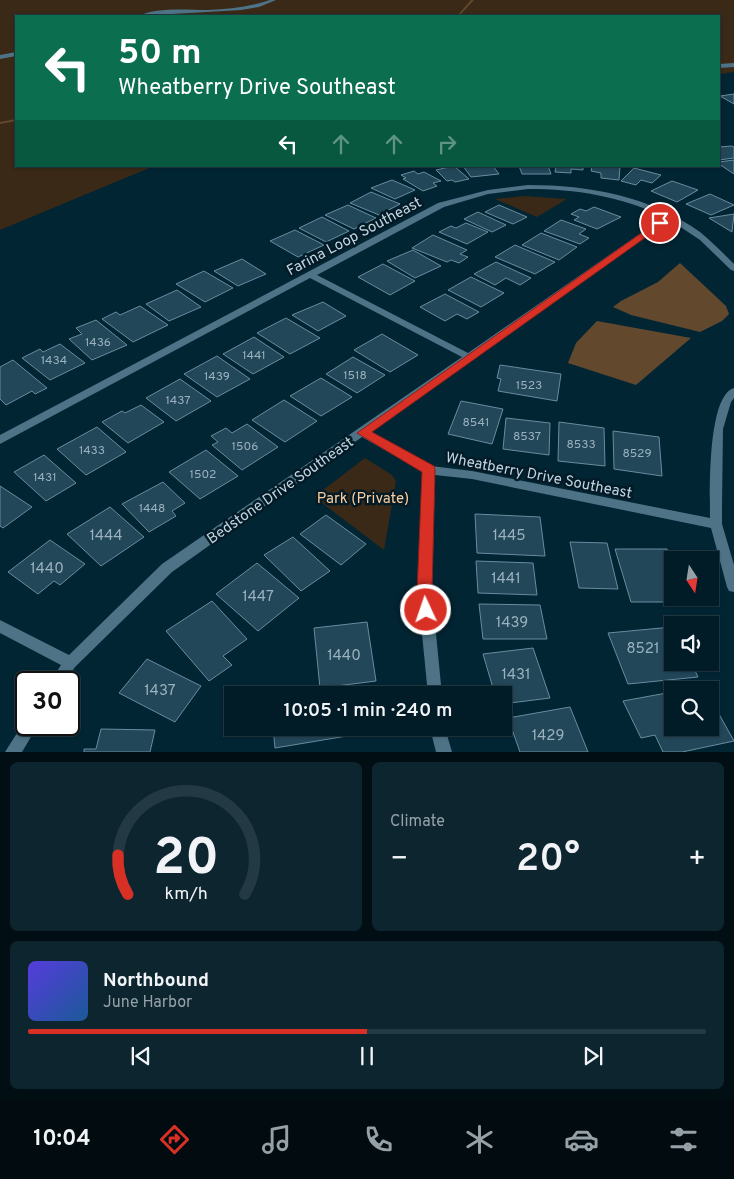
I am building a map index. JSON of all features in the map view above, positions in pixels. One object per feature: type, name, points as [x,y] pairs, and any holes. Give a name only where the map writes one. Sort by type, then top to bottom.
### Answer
[{"type":"street","points":[[147,15],[173,11],[234,11],[248,9],[274,0]]},
{"type":"street","points":[[0,57],[15,54]]},
{"type":"street","points":[[720,66],[734,65]]},
{"type":"street","name":"Farina Loop Southeast","points":[[0,440],[441,205],[503,189],[555,188],[587,191],[643,205],[692,230],[734,268]]},
{"type":"street","name":"Bedstone Drive Southeast","points":[[65,671],[70,663],[167,568],[364,433],[669,217]]},
{"type":"street","points":[[311,275],[469,357]]},
{"type":"street","points":[[734,391],[726,401],[718,429],[716,524],[734,587]]},
{"type":"street","name":"Wheatberry Drive Southeast","points":[[364,433],[429,470],[472,475],[716,524]]},
{"type":"street","points":[[429,470],[425,593],[434,686]]},
{"type":"street","points":[[0,626],[70,663]]},
{"type":"street","points":[[13,752],[23,736]]},
{"type":"street","points":[[440,736],[444,752]]},
{"type":"green space","points":[[0,0],[734,0],[734,72],[720,74],[720,15],[15,15],[15,167],[152,167],[0,230]]},
{"type":"green space","points":[[524,196],[567,199],[537,217],[495,199]]},
{"type":"green space","name":"Park (Private)","points":[[365,458],[392,475],[396,481],[384,550],[314,497]]},
{"type":"shaded area","points":[[680,263],[726,306],[729,314],[722,321],[700,332],[631,315],[613,307],[658,282]]},
{"type":"shaded area","points":[[597,321],[691,338],[636,385],[568,363],[576,343]]},
{"type":"building","points":[[734,94],[734,104],[720,96]]},
{"type":"building","points":[[720,147],[734,147],[734,158],[720,160]]},
{"type":"building","points":[[734,160],[734,174],[720,165],[720,162]]},
{"type":"building","points":[[455,167],[469,179],[455,182],[452,180],[447,181],[436,170]]},
{"type":"building","points":[[464,167],[494,167],[499,174],[471,177]]},
{"type":"building","points":[[519,167],[548,167],[551,174],[522,174]]},
{"type":"building","points":[[556,167],[583,167],[583,170],[571,169],[571,173],[555,172]]},
{"type":"building","points":[[592,167],[620,167],[619,180],[601,178],[601,173],[591,171]]},
{"type":"building","points":[[634,168],[661,175],[652,183],[641,180],[636,185],[621,181]]},
{"type":"building","points":[[414,171],[418,174],[424,172],[441,181],[433,183],[437,186],[423,191],[403,179],[406,178],[401,175]]},
{"type":"building","points":[[392,180],[415,190],[395,199],[371,188]]},
{"type":"building","points":[[672,181],[698,190],[677,202],[651,191]]},
{"type":"building","points":[[371,192],[400,204],[379,215],[350,203]]},
{"type":"building","points":[[710,194],[734,205],[711,215],[686,204]]},
{"type":"building","points":[[348,205],[376,218],[354,229],[325,215]]},
{"type":"building","points":[[499,205],[527,217],[513,224],[485,212]]},
{"type":"building","points":[[594,207],[621,217],[597,229],[574,220],[579,217],[571,214],[580,209],[586,211]]},
{"type":"building","points":[[478,212],[506,225],[492,232],[464,219]]},
{"type":"building","points":[[734,214],[732,232],[709,218]]},
{"type":"building","points":[[322,217],[349,231],[326,242],[299,228]]},
{"type":"building","points":[[561,220],[586,229],[579,234],[589,238],[580,244],[544,231]]},
{"type":"building","points":[[466,223],[488,232],[467,244],[439,232],[451,226],[456,228]]},
{"type":"building","points":[[295,230],[324,245],[298,257],[270,241]]},
{"type":"building","points":[[541,233],[577,247],[559,260],[522,245]]},
{"type":"building","points":[[433,235],[467,250],[460,254],[468,257],[459,263],[451,260],[447,262],[412,248]]},
{"type":"building","points":[[515,245],[555,262],[535,274],[495,257]]},
{"type":"building","points":[[413,250],[441,266],[415,278],[387,261]]},
{"type":"building","points":[[242,259],[266,274],[238,286],[214,271]]},
{"type":"building","points":[[496,262],[531,278],[520,285],[506,278],[495,285],[474,274]]},
{"type":"building","points":[[383,264],[415,281],[390,295],[358,277]]},
{"type":"building","points":[[204,271],[233,288],[205,302],[176,284]]},
{"type":"building","points":[[471,277],[504,293],[481,307],[448,290]]},
{"type":"building","points":[[177,290],[201,307],[169,321],[146,304]]},
{"type":"building","points":[[445,294],[479,312],[467,319],[457,314],[445,321],[420,307]]},
{"type":"building","points":[[323,302],[346,316],[318,331],[292,315]]},
{"type":"building","points":[[140,306],[168,325],[133,342],[102,319],[116,312],[120,315]]},
{"type":"building","points":[[286,318],[320,338],[290,354],[257,333]]},
{"type":"building","points":[[96,320],[127,345],[92,360],[69,339],[82,334],[76,328]]},
{"type":"building","points":[[382,334],[418,355],[390,372],[354,350]]},
{"type":"building","points":[[254,337],[284,357],[253,374],[223,354]]},
{"type":"building","points":[[60,344],[85,363],[50,380],[22,358],[40,349],[43,352]]},
{"type":"building","points":[[217,356],[250,379],[217,397],[184,374]]},
{"type":"building","points":[[353,357],[385,375],[357,393],[326,374]]},
{"type":"building","points":[[13,360],[47,388],[35,394],[32,391],[6,405],[0,399],[0,367]]},
{"type":"building","points":[[500,365],[561,374],[557,401],[498,391],[501,379],[497,378]]},
{"type":"building","points":[[321,378],[352,397],[321,416],[290,396]]},
{"type":"building","points":[[180,379],[211,401],[176,421],[146,398]]},
{"type":"building","points":[[284,400],[317,421],[285,442],[252,420]]},
{"type":"building","points":[[461,401],[503,409],[492,444],[448,434]]},
{"type":"building","points":[[141,405],[164,422],[128,443],[102,422],[122,411],[125,413]]},
{"type":"building","points":[[506,418],[550,423],[549,455],[503,449]]},
{"type":"building","points":[[559,422],[604,428],[605,466],[558,461]]},
{"type":"building","points":[[247,424],[278,447],[242,470],[212,445],[218,442],[211,436],[226,428],[232,433]]},
{"type":"building","points":[[97,427],[126,452],[86,475],[57,449]]},
{"type":"building","points":[[613,431],[659,437],[662,476],[614,469]]},
{"type":"building","points":[[206,450],[238,476],[200,499],[169,472]]},
{"type":"building","points":[[44,455],[76,483],[46,501],[14,472]]},
{"type":"building","points":[[163,482],[185,503],[172,511],[176,516],[149,532],[122,504]]},
{"type":"building","points":[[0,486],[32,507],[3,528],[0,526]]},
{"type":"building","points":[[110,507],[144,537],[101,566],[67,534]]},
{"type":"building","points":[[475,514],[540,517],[545,556],[477,553]]},
{"type":"building","points":[[326,515],[366,544],[341,565],[300,534]]},
{"type":"building","points":[[293,537],[330,571],[301,591],[264,555]]},
{"type":"building","points":[[50,540],[85,564],[60,585],[54,581],[38,594],[8,572]]},
{"type":"building","points":[[570,542],[607,543],[618,589],[579,588]]},
{"type":"building","points":[[615,549],[667,549],[668,551],[664,551],[664,602],[631,602]]},
{"type":"building","points":[[476,561],[533,563],[537,595],[478,593]]},
{"type":"building","points":[[257,563],[299,598],[258,631],[216,594]]},
{"type":"building","points":[[212,601],[247,639],[223,656],[232,665],[209,681],[166,631]]},
{"type":"building","points":[[479,604],[540,605],[547,639],[483,639]]},
{"type":"building","points":[[367,622],[376,681],[320,686],[314,628]]},
{"type":"building","points":[[664,628],[664,671],[695,671],[698,677],[628,684],[608,633]]},
{"type":"building","points":[[533,648],[550,698],[512,703],[512,686],[492,686],[483,654]]},
{"type":"building","points":[[147,659],[201,686],[175,722],[119,693]]},
{"type":"building","points":[[664,693],[664,736],[719,736],[719,714],[734,741],[682,752],[663,752],[655,735],[641,738],[623,701]]},
{"type":"building","points":[[570,707],[588,752],[520,752],[512,729],[512,717]]},
{"type":"building","points":[[101,729],[155,730],[150,752],[84,752],[84,749],[96,749]]},
{"type":"building","points":[[274,736],[347,736],[275,748]]},
{"type":"waterway","points":[[459,15],[473,0]]},
{"type":"waterway","points":[[0,123],[15,120]]},
{"type":"route","points":[[426,610],[429,470],[364,433],[660,223]]}]
